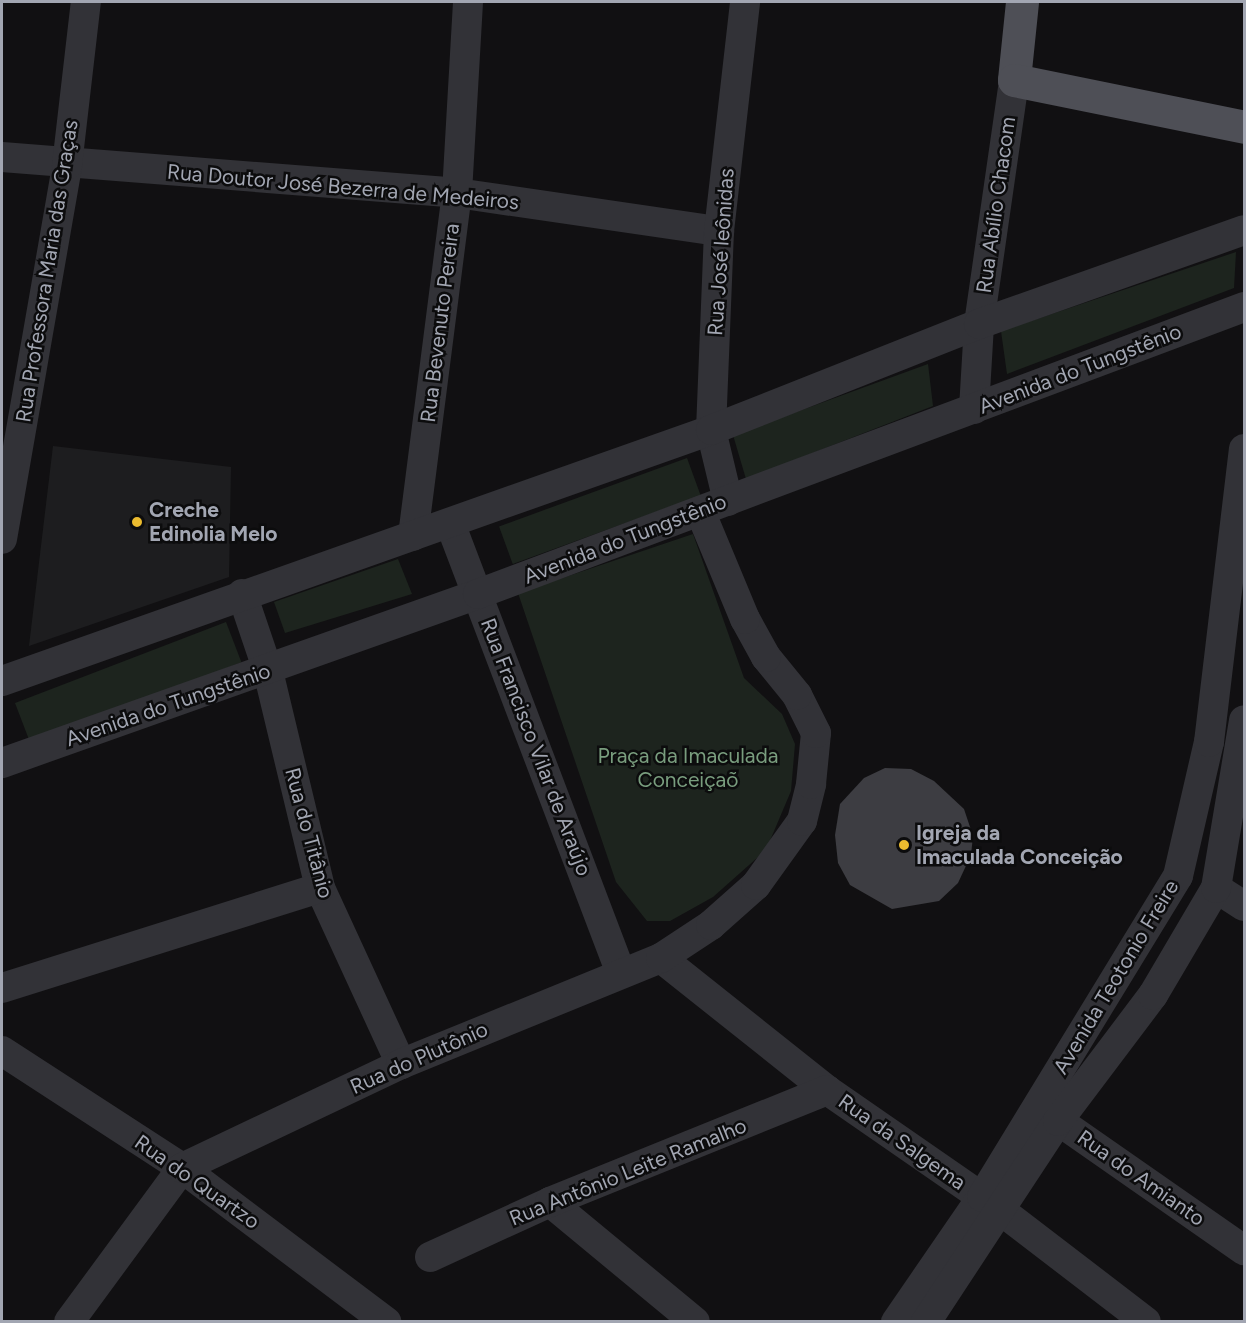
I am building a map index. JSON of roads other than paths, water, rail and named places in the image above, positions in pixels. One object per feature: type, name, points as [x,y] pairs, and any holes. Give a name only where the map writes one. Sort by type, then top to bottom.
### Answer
[{"type":"main road","name":"Rua Abílio Chacom","points":[[1014,80],[1022,2]]},
{"type":"main road","points":[[1014,80],[1245,127]]},
{"type":"street","name":"Rua Professora Maria das Graças","points":[[2,539],[67,165],[86,2]]},
{"type":"street","name":"Rua Bevenuto Pereira","points":[[413,536],[457,193],[468,2]]},
{"type":"street","name":"Rua José leônidas","points":[[728,501],[711,430],[719,231],[745,2]]},
{"type":"street","name":"Rua Abílio Chacom","points":[[974,409],[980,324],[1014,80]]},
{"type":"street","name":"Rua Doutor José Bezerra de Medeiros","points":[[2,157],[67,165],[457,193],[719,231]]},
{"type":"street","points":[[2,681],[242,594],[711,430],[980,324],[1245,230]]},
{"type":"street","name":"Avenida do Tungstênio","points":[[2,763],[268,671],[478,594],[1245,307]]},
{"type":"street","name":"Avenida Teotonio Freire","points":[[926,1322],[990,1203],[1048,1113],[1178,876],[1209,742],[1238,561],[1245,449]]},
{"type":"street","points":[[661,958],[711,925],[756,885],[802,821],[811,784],[816,733],[797,695],[766,657],[745,619],[700,511]]},
{"type":"street","name":"Rua Francisco Vilar de Araújo","points":[[450,523],[621,972]]},
{"type":"street","name":"Rua do Titânio","points":[[242,594],[268,671],[320,888],[401,1064]]},
{"type":"street","name":"Avenida Teotonio Freire","points":[[1048,1113],[1153,995],[1216,888],[1245,720]]},
{"type":"street","points":[[2,988],[320,888]]},
{"type":"street","points":[[1216,888],[1245,906]]},
{"type":"street","name":"Rua do Plutônio","points":[[182,1168],[401,1064],[621,972],[661,958]]},
{"type":"street","name":"Rua da Salgema","points":[[661,958],[827,1090],[990,1203],[1146,1322]]},
{"type":"street","name":"Rua do Quartzo","points":[[2,1051],[182,1168],[368,1316]]},
{"type":"street","name":"Rua Antônio Leite Ramalho","points":[[430,1257],[550,1202],[827,1090]]},
{"type":"street","name":"Rua do Amianto","points":[[1048,1113],[1245,1250]]},
{"type":"street","points":[[69,1322],[182,1168]]},
{"type":"street","points":[[550,1202],[695,1322]]},
{"type":"street","name":"Avenida Teotonio Freire","points":[[896,1322],[990,1203]]},
{"type":"place","name":"Creche Edinolia Melo","points":[[137,522]]},
{"type":"place","name":"Igreja da Imaculada Conceição","points":[[904,845]]},
{"type":"park label","name":"Praça da Imaculada Conceiçaõ","points":[[688,768]]}]
